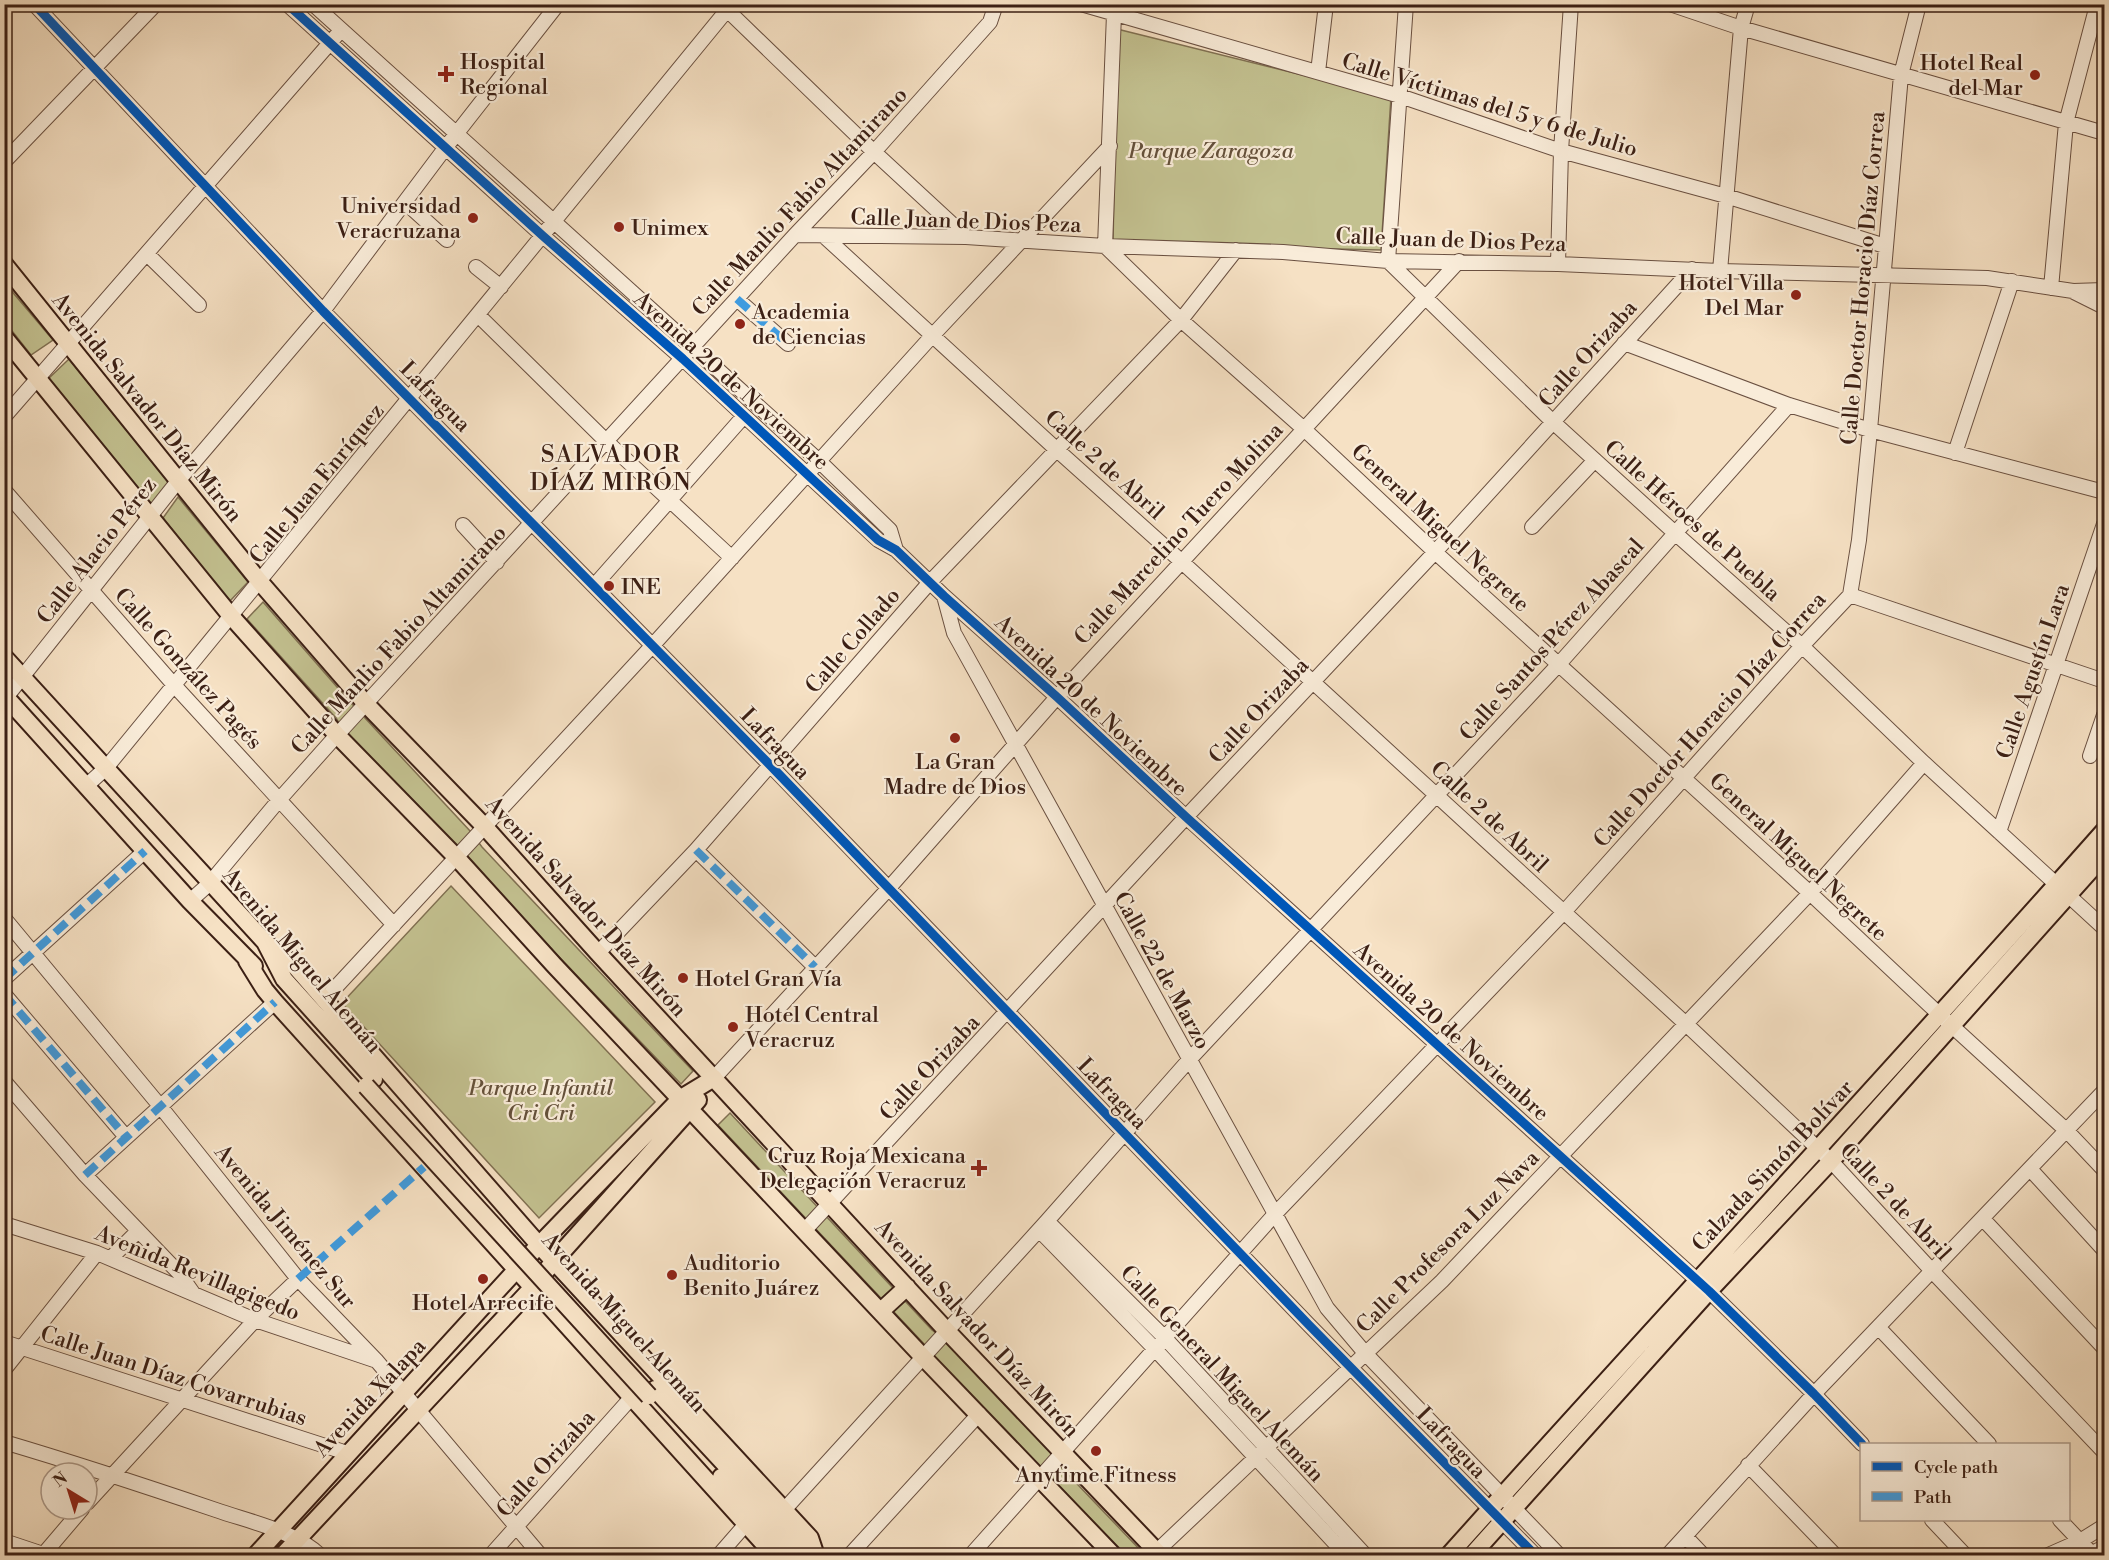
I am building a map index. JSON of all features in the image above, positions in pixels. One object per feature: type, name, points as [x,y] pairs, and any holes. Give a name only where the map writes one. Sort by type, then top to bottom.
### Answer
[{"type":"main road","points":[[2095,5],[2104,6]]},
{"type":"main road","name":"Avenida Salvador Díaz Mirón","points":[[4,264],[260,582],[366,704],[485,827],[598,953],[947,1331],[1159,1553]]},
{"type":"main road","points":[[4,337],[231,616],[337,735],[457,858],[554,965],[1114,1556]]},
{"type":"main road","name":"Avenida Miguel Alemán","points":[[4,657],[209,884],[265,942],[284,979],[370,1082]]},
{"type":"main road","name":"Avenida Miguel Alemán","points":[[5,698],[247,961],[275,983],[370,1082],[652,1393],[785,1548],[789,1556]]},
{"type":"main road","name":"Calzada Simón Bolívar","points":[[1703,1285],[1831,1161],[1947,1021],[2062,890],[2104,831]]},
{"type":"main road","name":"Calzada Simón Bolívar","points":[[2062,890],[2104,855]]},
{"type":"main road","points":[[265,942],[294,965],[539,1245],[810,1539],[815,1556]]},
{"type":"main road","points":[[247,961],[275,1002],[775,1556]]},
{"type":"main road","name":"Calzada Simón Bolívar","points":[[1448,1556],[1508,1502],[1703,1285],[1818,1148],[1947,1021]]},
{"type":"main road","name":"Calle Marcelino Tuero Molina","points":[[517,1270],[539,1245],[714,1078]]},
{"type":"main road","name":"Calle Marcelino Tuero Molina","points":[[533,1287],[686,1103]]},
{"type":"main road","points":[[482,1230],[493,1228],[501,1221],[505,1206]]},
{"type":"main road","name":"Avenida Xalapa","points":[[255,1556],[517,1270]]},
{"type":"main road","name":"Avenida Xalapa","points":[[282,1556],[533,1287]]},
{"type":"main road","points":[[881,1311],[907,1287]]},
{"type":"main road","points":[[569,1328],[569,1313],[582,1303],[593,1304]]},
{"type":"main road","name":"Avenida Miguel Alemán","points":[[652,1393],[796,1541],[815,1556]]},
{"type":"main road","name":"Calzada Simón Bolívar","points":[[1471,1556],[1496,1515]]},
{"type":"street","name":"Lafragua","points":[[34,4],[323,311],[534,522],[771,765],[1309,1325],[1536,1556]]},
{"type":"street","points":[[4,162],[156,4]]},
{"type":"street","name":"Avenida 20 de Noviembre","points":[[287,4],[543,236],[683,359],[878,540],[896,550],[1186,817],[1703,1285],[1861,1443]]},
{"type":"street","name":"Avenida 20 de Noviembre","points":[[313,4],[819,461],[890,530],[896,550]]},
{"type":"street","name":"Calle Alacio Pérez","points":[[5,698],[149,516],[323,311],[446,147],[558,4]]},
{"type":"street","name":"Calle Manlio Fabio Altamirano","points":[[190,901],[209,884],[337,735],[795,234],[874,152],[990,22],[996,4]]},
{"type":"street","name":"Calle Víctimas del 5 y 6 de Julio","points":[[1081,4],[1115,9],[1400,96],[1561,152],[1726,196],[1885,246]]},
{"type":"street","points":[[1318,72],[1326,4]]},
{"type":"street","points":[[1388,261],[1406,4]]},
{"type":"street","points":[[1558,264],[1561,152],[1571,4]]},
{"type":"street","points":[[1670,4],[1741,28],[2104,134]]},
{"type":"street","points":[[1720,271],[1741,28],[1748,4]]},
{"type":"street","name":"Calle Doctor Horacio Díaz Correa","points":[[970,1556],[1275,1214],[1564,912],[1802,646],[1850,596],[1859,540],[1870,430],[1900,75],[1919,4]]},
{"type":"street","points":[[2051,288],[2066,123],[2095,5]]},
{"type":"street","points":[[727,6],[874,152],[966,237]]},
{"type":"street","name":"Calle Juan Enríquez","points":[[86,786],[106,768],[260,582],[554,223],[727,6]]},
{"type":"street","points":[[1105,246],[1115,9]]},
{"type":"street","points":[[4,417],[342,30]]},
{"type":"street","points":[[324,1000],[653,645],[932,336],[1110,146]]},
{"type":"street","points":[[405,202],[447,240]]},
{"type":"street","name":"Calle Juan de Dios Peza","points":[[795,234],[966,237],[1105,246],[1283,252],[1388,261],[1459,261],[1987,278],[2073,291],[2104,290]]},
{"type":"street","name":"Calle 2 de Abril","points":[[824,236],[1564,912],[1818,1148],[2104,1452]]},
{"type":"street","name":"General Miguel Negrete","points":[[1105,246],[1181,320],[1305,430],[1435,552],[1810,893],[2067,1131],[2104,1170]]},
{"type":"street","name":"Calle Collado","points":[[598,953],[696,850],[930,582],[1181,320],[1236,250]]},
{"type":"street","points":[[147,254],[199,305]]},
{"type":"street","name":"Calle Héroes de Puebla","points":[[1388,261],[1553,422],[1802,646],[1924,763],[2104,928]]},
{"type":"street","name":"Calle Marcelino Tuero Molina","points":[[714,1078],[889,888],[1057,697],[1459,261]]},
{"type":"street","points":[[476,267],[501,287]]},
{"type":"street","name":"Calle Orizaba","points":[[805,1230],[1186,817],[1435,552],[1692,269]]},
{"type":"street","points":[[1955,453],[2012,281]]},
{"type":"street","points":[[2073,291],[2104,307]]},
{"type":"street","points":[[737,299],[788,344]]},
{"type":"street","points":[[478,315],[607,442],[732,558]]},
{"type":"street","points":[[1624,343],[1789,405],[1870,430],[2104,492]]},
{"type":"street","name":"Calle Santos Pérez Abascal","points":[[784,1510],[1043,1226],[1189,1060],[1559,664],[1789,405]]},
{"type":"street","points":[[594,586],[744,416]]},
{"type":"street","points":[[1532,527],[1595,460]]},
{"type":"street","name":"Calle González Pagés","points":[[4,490],[174,686],[394,925]]},
{"type":"street","name":"Calle Agustín Lara","points":[[1999,832],[2104,524]]},
{"type":"street","points":[[463,525],[497,562]]},
{"type":"street","name":"Calle 22 de Marzo","points":[[944,596],[954,633],[1189,1060],[1327,1308],[1365,1353]]},
{"type":"street","points":[[1850,596],[2104,681]]},
{"type":"street","points":[[2090,756],[2104,715]]},
{"type":"street","name":"Calle Profesora Luz Nava","points":[[1159,1553],[1265,1447],[1442,1281],[1810,893],[1924,763]]},
{"type":"street","points":[[696,850],[815,967]]},
{"type":"street","points":[[4,979],[145,851]]},
{"type":"street","name":"Avenida Jiménez Sur","points":[[4,918],[160,1106],[298,1279],[376,1360],[419,1409],[541,1556]]},
{"type":"street","points":[[4,994],[126,1137]]},
{"type":"street","points":[[85,1175],[275,1002]]},
{"type":"street","points":[[4,1081],[85,1175],[179,1273],[193,1293]]},
{"type":"street","points":[[1667,1556],[1814,1394],[2031,1170],[2104,1091]]},
{"type":"street","points":[[2031,1170],[2104,1250]]},
{"type":"street","points":[[1983,1219],[2104,1348]]},
{"type":"street","name":"Avenida Revillagigedo","points":[[4,1224],[98,1253],[255,1320],[376,1360]]},
{"type":"street","name":"Calle General Miguel Alemán","points":[[1043,1226],[1164,1337],[1366,1556]]},
{"type":"street","name":"Calle General Miguel Alemán","points":[[1043,1226],[1254,1458],[1347,1556]]},
{"type":"street","points":[[111,1258],[138,1231]]},
{"type":"street","points":[[4,1370],[98,1253]]},
{"type":"street","points":[[99,1490],[255,1320],[298,1279]]},
{"type":"street","points":[[1309,1325],[1327,1308]]},
{"type":"street","points":[[1879,1328],[1988,1443]]},
{"type":"street","name":"Calle Juan Díaz Covarrubias","points":[[4,1342],[347,1453]]},
{"type":"street","name":"Lafragua","points":[[1365,1353],[1560,1556]]},
{"type":"street","name":"Calle Orizaba","points":[[490,1556],[632,1398]]},
{"type":"street","points":[[849,1556],[980,1414]]},
{"type":"street","points":[[4,1442],[112,1475],[277,1531],[297,1540],[321,1556]]},
{"type":"street","points":[[1748,1465],[1836,1556]]},
{"type":"street","points":[[4,1541],[45,1555],[72,1521]]},
{"type":"street","points":[[1933,1521],[1966,1556]]},
{"type":"street","points":[[2061,1521],[2094,1553]]},
{"type":"street","points":[[718,1556],[746,1524]]},
{"type":"street","points":[[2046,1556],[2080,1541],[2104,1526]]},
{"type":"street","points":[[1685,1536],[1704,1556]]},
{"type":"green space","name":"Parque Zaragoza","points":[[1117,29],[1391,97],[1381,250],[1113,244]]},
{"type":"green space","points":[[4,282],[53,340],[31,355],[5,322]]},
{"type":"green space","points":[[69,359],[169,482],[151,505],[47,380]]},
{"type":"green space","points":[[178,497],[248,582],[229,602],[163,518]]},
{"type":"green space","points":[[263,602],[482,847],[693,1071],[681,1084],[347,736],[336,718],[247,619]]},
{"type":"green space","name":"Parque Infantil Cri Cri","points":[[451,886],[655,1102],[539,1218],[342,1003]]},
{"type":"green space","points":[[730,1113],[932,1330],[955,1348],[1051,1451],[1060,1466],[1145,1555],[1122,1555],[936,1366],[925,1345],[718,1125]]},
{"type":"marked path","points":[[737,299],[788,344]]},
{"type":"marked path","points":[[696,850],[815,967]]},
{"type":"marked path","points":[[4,979],[145,851]]},
{"type":"marked path","points":[[4,994],[126,1137]]},
{"type":"marked path","points":[[85,1175],[275,1002]]},
{"type":"marked path","points":[[298,1279],[424,1167]]},
{"type":"cycle path","points":[[34,4],[323,311],[771,766],[1309,1325],[1536,1556]]},
{"type":"cycle path","points":[[287,4],[543,236],[683,359],[878,540],[896,550],[1186,817],[1709,1291],[1861,1443]]},
{"type":"place","name":"Hospital Regional","points":[[446,74]]},
{"type":"place","name":"Hotel Real del Mar","points":[[2035,75]]},
{"type":"place","name":"Universidad Veracruzana","points":[[473,218]]},
{"type":"place","name":"Unimex","points":[[619,227]]},
{"type":"place","name":"Hotel Villa Del Mar","points":[[1796,295]]},
{"type":"place","name":"Academia de Ciencias","points":[[740,324]]},
{"type":"place","name":"INE","points":[[609,586]]},
{"type":"place","name":"La Gran Madre de Dios","points":[[955,738]]},
{"type":"place","name":"Hotel Gran Vía","points":[[683,978]]},
{"type":"place","name":"Hotel Central Veracruz","points":[[733,1027]]},
{"type":"place","name":"Cruz Roja Mexicana Delegación Veracruz","points":[[979,1168]]},
{"type":"place","name":"Auditorio Benito Juárez","points":[[672,1275]]},
{"type":"place","name":"Hotel Arrecife","points":[[483,1279]]},
{"type":"place","name":"Anytime Fitness","points":[[1096,1451]]},
{"type":"district","name":"SALVADOR DÍAZ MIRÓN","points":[[611,468]]}]
